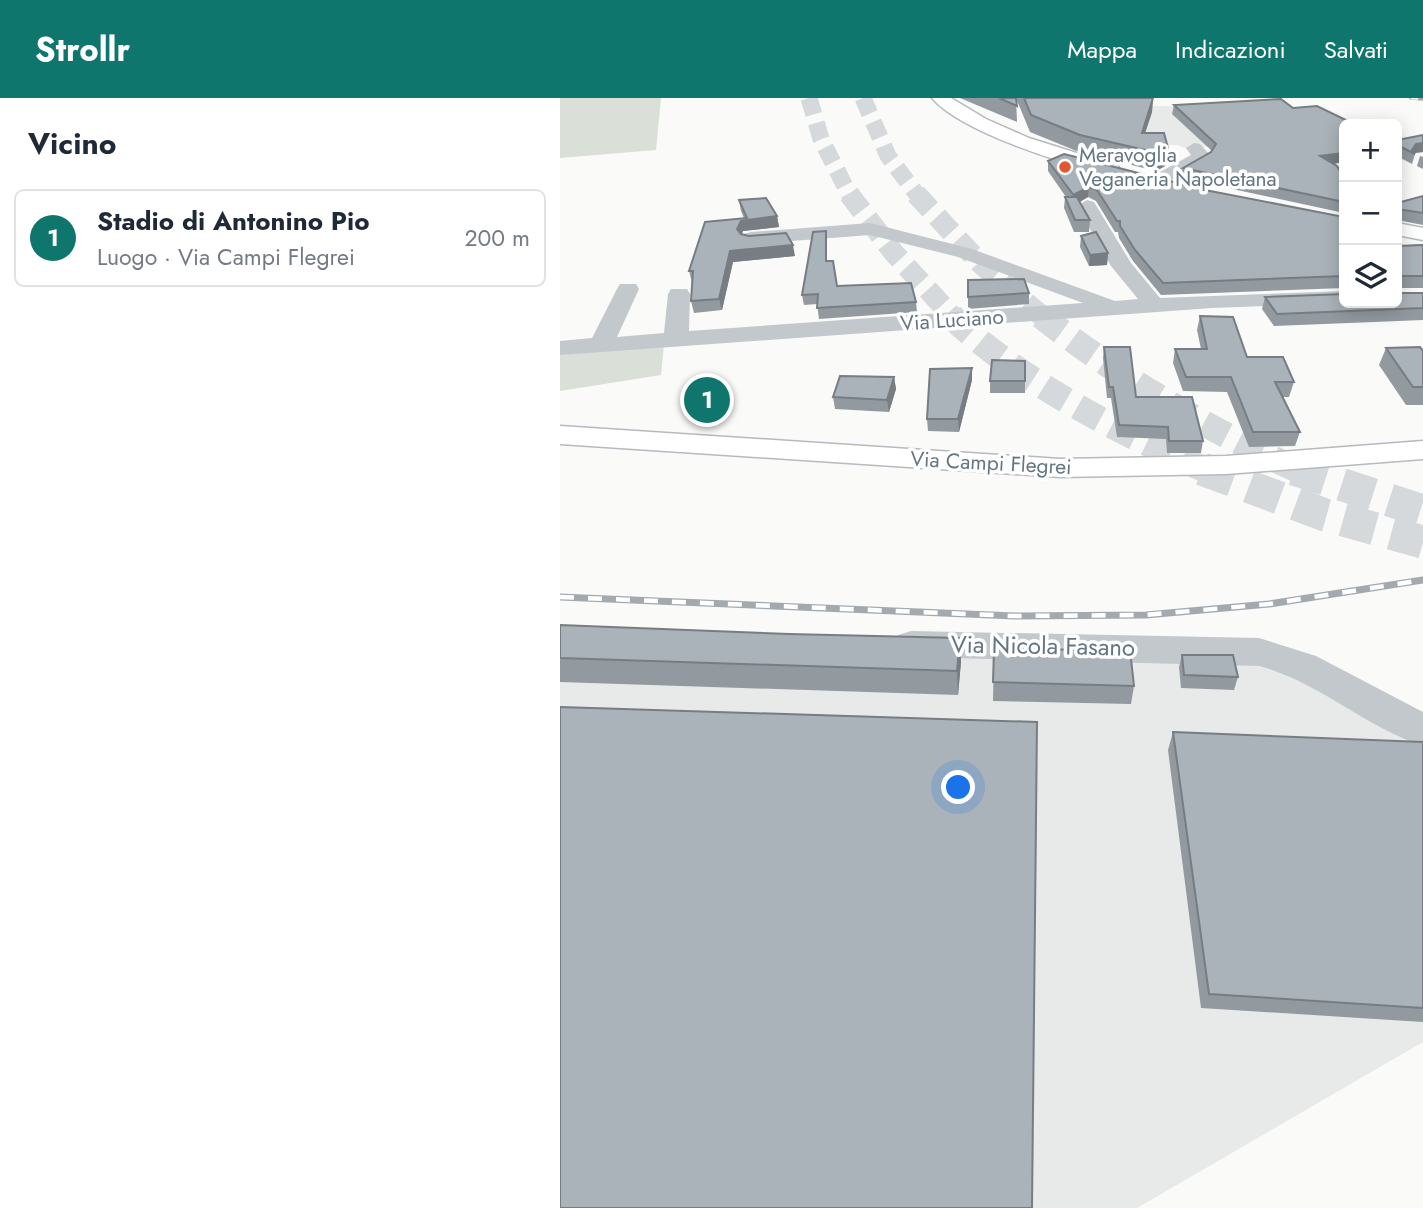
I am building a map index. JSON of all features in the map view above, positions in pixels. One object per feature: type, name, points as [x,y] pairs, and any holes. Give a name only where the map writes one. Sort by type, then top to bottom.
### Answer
[{"type":"main road","points":[[940,98],[977,122],[1015,140],[1067,158],[1179,186]]},
{"type":"main road","points":[[1402,230],[1423,234]]},
{"type":"main road","name":"Via Campi Flegrei","points":[[560,435],[1060,468],[1226,465],[1423,450]]},
{"type":"street","points":[[1143,178],[1202,156],[1194,148]]},
{"type":"street","points":[[1087,206],[1122,266],[1154,305]]},
{"type":"street","points":[[751,237],[870,229],[965,253],[1117,308]]},
{"type":"street","points":[[600,346],[628,289]]},
{"type":"street","points":[[676,340],[679,294]]},
{"type":"street","name":"Via Luciano","points":[[560,348],[1154,305],[1339,298]]},
{"type":"street","name":"Via Nicola Fasano","points":[[873,644],[1259,652],[1313,668],[1423,730]]},
{"type":"shaded area","points":[[560,98],[661,98],[656,150],[560,158]]},
{"type":"shaded area","points":[[1104,98],[1120,105],[1201,107],[1224,145],[1188,149],[1177,145],[1139,145]]},
{"type":"shaded area","points":[[664,344],[661,375],[560,391],[560,352]]},
{"type":"shaded area","points":[[560,644],[1234,664],[1268,667],[1306,682],[1423,741],[1423,1042],[1137,1208],[560,1208]]},
{"type":"building","points":[[999,98],[1016,98],[1017,106]]},
{"type":"building","points":[[1024,98],[1153,98],[1142,133],[1164,133],[1168,148],[1158,153],[1080,135],[1031,115]]},
{"type":"building","points":[[1281,99],[1293,108],[1317,106],[1344,119],[1339,119],[1339,154],[1320,156],[1339,169],[1339,201],[1183,168],[1211,152],[1216,144],[1174,105]]},
{"type":"building","points":[[1423,135],[1423,143],[1416,144],[1412,150],[1415,154],[1402,148],[1402,139]]},
{"type":"building","points":[[1064,154],[1205,190],[1339,216],[1339,276],[1163,283],[1135,250],[1120,226],[1120,221],[1117,221],[1097,190],[1089,187],[1075,194],[1090,220],[1075,220],[1065,197],[1075,197],[1048,161]]},
{"type":"building","points":[[1423,196],[1423,213],[1402,210],[1402,202]]},
{"type":"building","points":[[766,198],[777,216],[741,221],[737,229],[741,234],[749,236],[786,233],[793,245],[730,251],[719,299],[691,301],[693,271],[689,271],[705,222],[747,218],[739,200]]},
{"type":"building","points":[[826,231],[826,261],[833,261],[837,286],[911,283],[916,302],[817,308],[818,294],[802,295],[813,232]]},
{"type":"building","points":[[1096,232],[1108,253],[1090,255],[1081,236]]},
{"type":"building","points":[[1423,245],[1423,276],[1402,276],[1402,246]]},
{"type":"building","points":[[1024,279],[1029,293],[968,297],[968,280]]},
{"type":"building","points":[[1402,293],[1423,293],[1423,308],[1277,314],[1265,297],[1339,294],[1339,308],[1402,308]]},
{"type":"building","points":[[1200,316],[1233,317],[1247,357],[1283,357],[1294,382],[1275,382],[1300,432],[1253,432],[1231,377],[1186,377],[1175,349],[1207,349]]},
{"type":"building","points":[[1104,347],[1130,347],[1136,397],[1192,397],[1203,441],[1169,441],[1168,427],[1119,425],[1113,387],[1109,387]]},
{"type":"building","points":[[1420,347],[1423,351],[1423,387],[1413,387],[1386,348]]},
{"type":"building","points":[[992,360],[1025,361],[1025,381],[990,381]]},
{"type":"building","points":[[972,368],[958,419],[927,419],[930,369]]},
{"type":"building","points":[[840,376],[894,377],[887,400],[833,397]]},
{"type":"building","points":[[560,625],[960,638],[957,671],[560,658]]},
{"type":"building","points":[[994,649],[1130,650],[1134,686],[993,682]]},
{"type":"building","points":[[1182,655],[1233,655],[1238,677],[1184,675]]},
{"type":"building","points":[[560,707],[1037,722],[1032,1208],[560,1208]]},
{"type":"building","points":[[1173,732],[1423,742],[1423,1008],[1209,994]]},
{"type":"tunnel","points":[[809,98],[821,139],[850,196]]},
{"type":"tunnel","points":[[863,98],[888,156],[918,196]]},
{"type":"tunnel","points":[[849,194],[894,253],[953,317]]},
{"type":"tunnel","points":[[916,194],[980,263],[1043,317]]},
{"type":"tunnel","points":[[951,316],[1007,362],[1072,404],[1140,440],[1206,470]]},
{"type":"tunnel","points":[[1041,316],[1165,401],[1197,420],[1298,470]]},
{"type":"tunnel","points":[[1202,469],[1325,515],[1423,542]]},
{"type":"tunnel","points":[[1294,469],[1423,511]]},
{"type":"railway","points":[[1411,98],[1423,99]]},
{"type":"railway","points":[[560,597],[1015,616],[1146,615],[1269,604],[1423,580]]},
{"type":"place","name":"Meravoglia Veganeria Napoletana","points":[[1065,167]]},
{"type":"place","name":"Stadio di Antonino Pio","points":[[707,400]]}]
